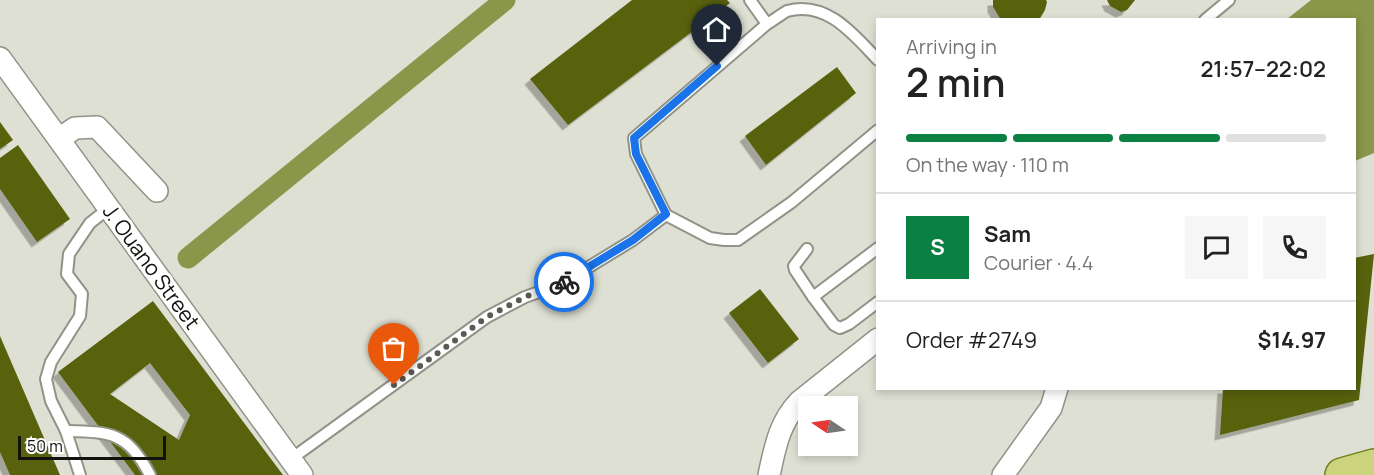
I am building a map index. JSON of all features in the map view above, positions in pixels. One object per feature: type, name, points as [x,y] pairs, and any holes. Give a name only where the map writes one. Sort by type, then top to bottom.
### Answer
[{"type":"main road","points":[[1342,475],[1374,466]]},
{"type":"street","name":"J. Ouano Street","points":[[0,58],[296,467]]},
{"type":"street","points":[[59,139],[75,128],[97,127],[157,191]]},
{"type":"street","points":[[770,475],[776,443],[782,425],[791,410],[876,341]]},
{"type":"street","points":[[1003,475],[1051,408],[1056,390]]},
{"type":"lane","points":[[750,0],[767,24]]},
{"type":"lane","points":[[1207,18],[1229,0]]},
{"type":"lane","points":[[876,58],[838,18],[823,9],[806,7],[788,10],[767,24],[634,138],[636,154],[666,214],[710,238],[738,240],[792,201],[876,132]]},
{"type":"lane","points":[[80,475],[66,431],[51,401],[46,379],[51,362],[80,315],[82,294],[67,274],[69,254],[90,224],[108,209]]},
{"type":"lane","points":[[296,467],[487,317],[525,297],[561,284],[633,240],[666,214]]},
{"type":"lane","points":[[807,249],[794,266],[795,270],[834,325],[840,328],[849,324],[876,304]]},
{"type":"lane","points":[[813,297],[876,250]]},
{"type":"lane","points":[[66,431],[104,432],[116,436],[136,453],[150,475]]},
{"type":"shaded area","points":[[1311,0],[1374,0],[1374,153],[1356,161],[1356,18],[1288,18]]},
{"type":"building","points":[[632,0],[727,0],[730,3],[568,125],[530,79]]},
{"type":"building","points":[[993,0],[1046,0],[1047,2],[1040,18],[1000,18],[993,7]]},
{"type":"building","points":[[1107,0],[1135,0],[1127,10],[1121,12],[1110,6]]},
{"type":"building","points":[[837,67],[856,93],[766,165],[745,136]]},
{"type":"building","points":[[0,122],[13,140],[0,149]]},
{"type":"building","points":[[18,145],[70,219],[37,242],[0,189],[0,158]]},
{"type":"building","points":[[1374,254],[1359,400],[1220,435],[1223,390],[1356,390],[1356,258]]},
{"type":"building","points":[[760,289],[799,339],[768,363],[729,313]]},
{"type":"building","points":[[153,301],[283,475],[135,475],[58,372]],"holes":[[[150,363],[190,415],[179,440],[110,394]]]},
{"type":"building","points":[[0,336],[60,475],[10,475],[0,452]]},
{"type":"waterway","points":[[188,258],[505,0]]},
{"type":"way so far","points":[[394,385],[487,317],[525,297],[564,282]]},
{"type":"route","points":[[564,282],[633,240],[666,214],[636,154],[634,138],[717,66]]}]
